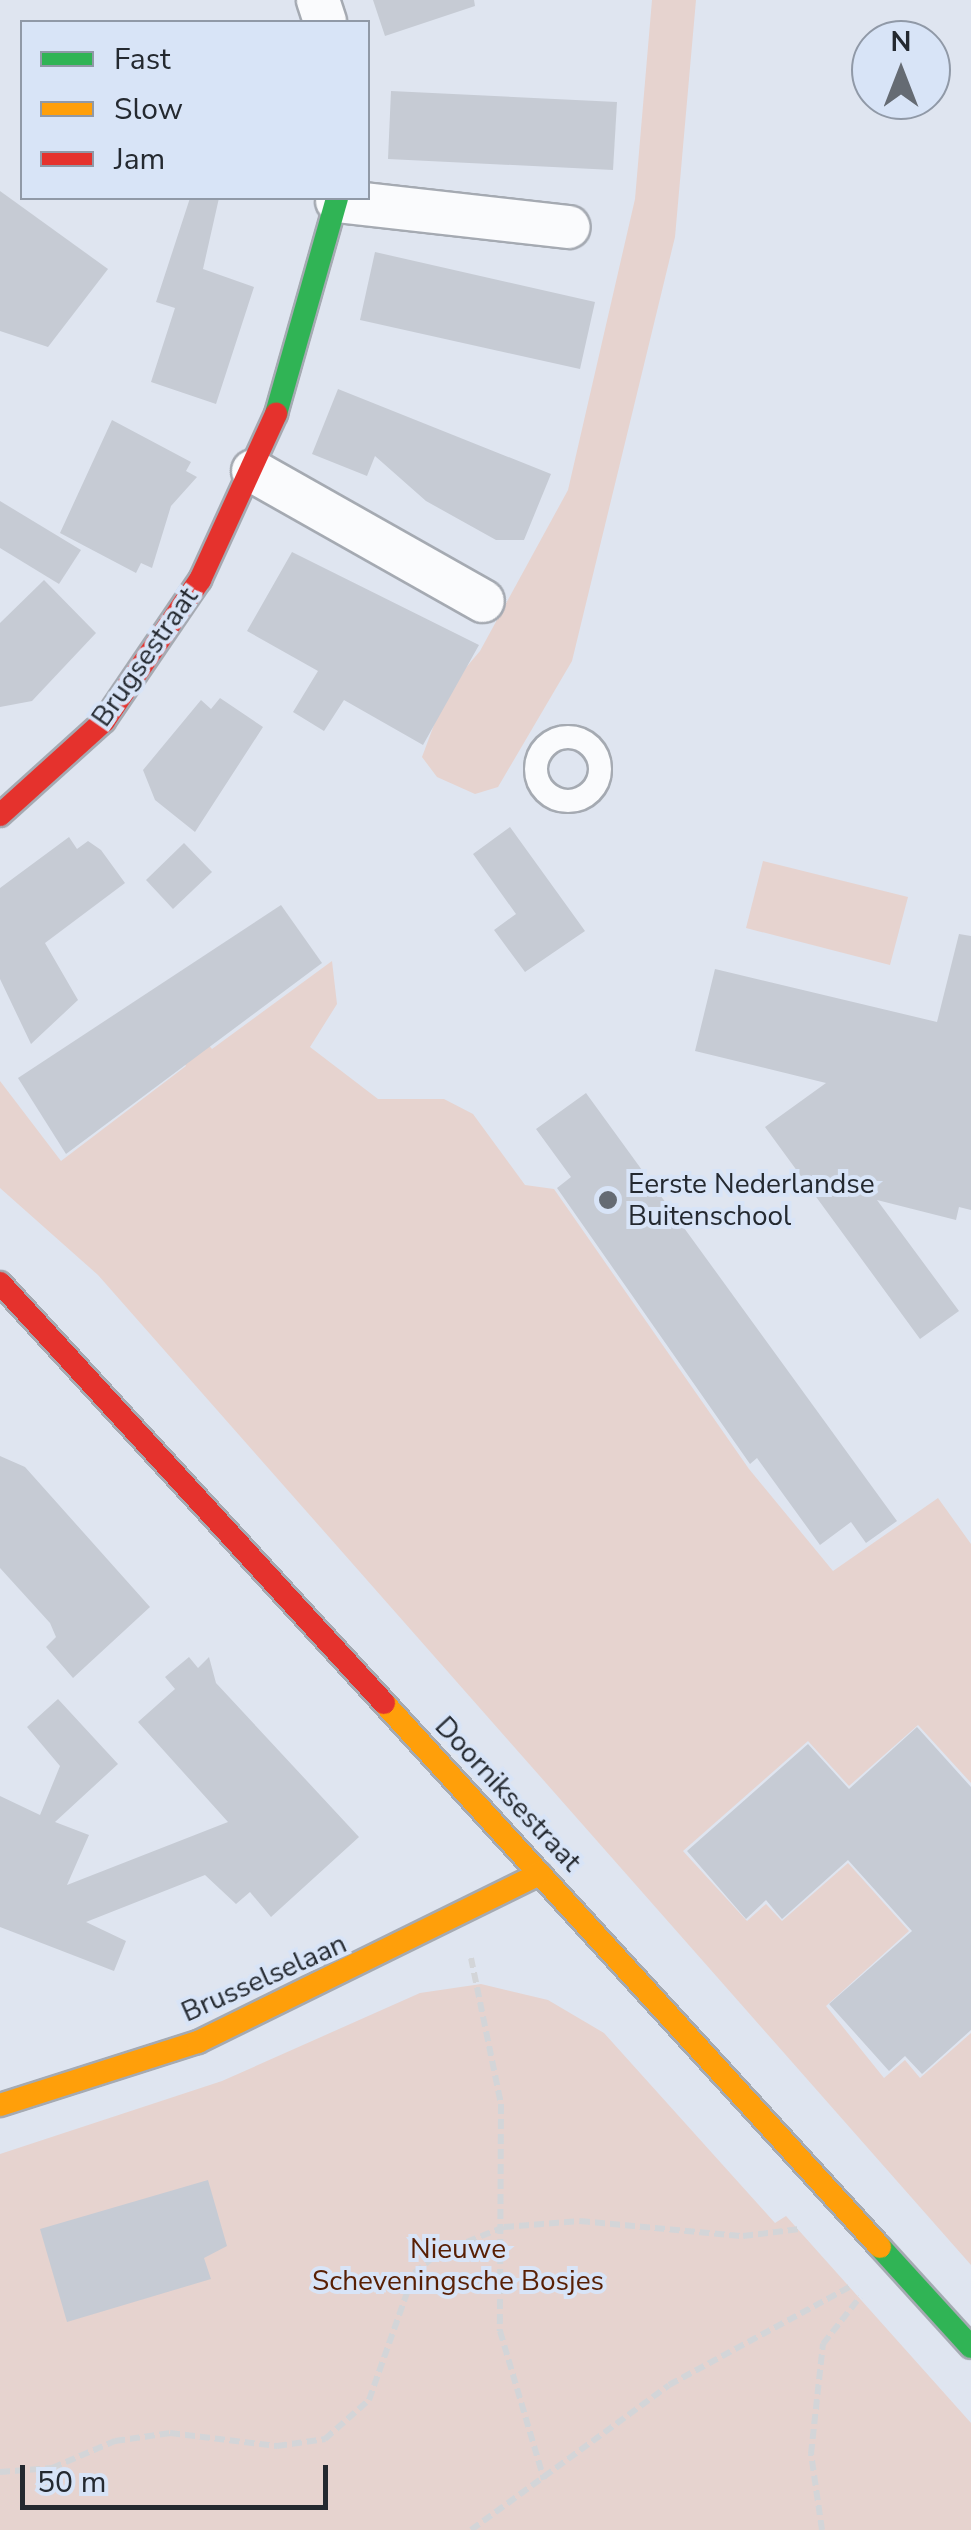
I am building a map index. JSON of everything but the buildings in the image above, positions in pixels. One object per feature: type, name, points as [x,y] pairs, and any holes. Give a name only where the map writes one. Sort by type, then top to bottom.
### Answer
[{"type":"street","name":"Brugsestraat","points":[[0,814],[104,721],[200,580],[253,471],[317,294],[337,200]]},
{"type":"street","name":"Brugsestraat","points":[[345,200],[569,227]]},
{"type":"street","points":[[253,471],[483,601]]},
{"type":"street","name":"Doorniksestraat","points":[[0,1284],[971,2346]]},
{"type":"street","name":"Brusselselaan","points":[[7,2090],[198,2042],[465,1918],[540,1874]]},
{"type":"path","points":[[465,1918],[501,2104],[504,2227],[500,2331],[544,2480]]},
{"type":"path","points":[[0,2472],[52,2468],[115,2442],[170,2432],[277,2446],[325,2440],[370,2400],[414,2273],[504,2227],[580,2220],[759,2236],[855,2218]]},
{"type":"path","points":[[471,2530],[544,2480],[668,2385],[898,2266]]},
{"type":"path","points":[[822,2530],[811,2454],[823,2344],[848,2305],[898,2266]]},
{"type":"green space","points":[[652,0],[696,0],[675,237],[572,661],[498,787],[475,794],[437,777],[422,757],[447,690],[480,651],[568,490],[635,199]]},
{"type":"green space","points":[[763,861],[908,897],[890,965],[746,928]]},
{"type":"green space","points":[[332,961],[337,1004],[310,1047],[378,1099],[444,1099],[473,1114],[525,1185],[554,1189],[749,1469],[833,1571],[938,1498],[971,1544],[971,1783],[918,1725],[849,1786],[808,1741],[683,1851],[747,1921],[766,1904],[782,1921],[848,1863],[909,1931],[826,2006],[884,2078],[905,2060],[920,2078],[971,2033],[971,2265],[98,1275],[0,1188],[0,1081],[61,1161],[186,1066],[178,1052],[201,1036],[212,1049]]},
{"type":"green space","name":"Nieuwe Scheveningsche Bosjes","points":[[481,1984],[548,2000],[604,2033],[775,2223],[786,2216],[971,2423],[971,2530],[0,2530],[0,2154],[222,2081],[420,1993]]},
{"type":"traffic: fast","points":[[276,414],[336,200]]},
{"type":"traffic: fast","points":[[880,2247],[971,2347]]},
{"type":"traffic: slow","points":[[384,1703],[880,2247]]},
{"type":"traffic: slow","points":[[0,2105],[198,2042],[540,1874]]},
{"type":"traffic: jam","points":[[0,815],[104,721],[200,580],[276,414]]},
{"type":"traffic: jam","points":[[0,1283],[384,1703]]},
{"type":"place","name":"Eerste Nederlandse Buitenschool","points":[[608,1200]]}]
